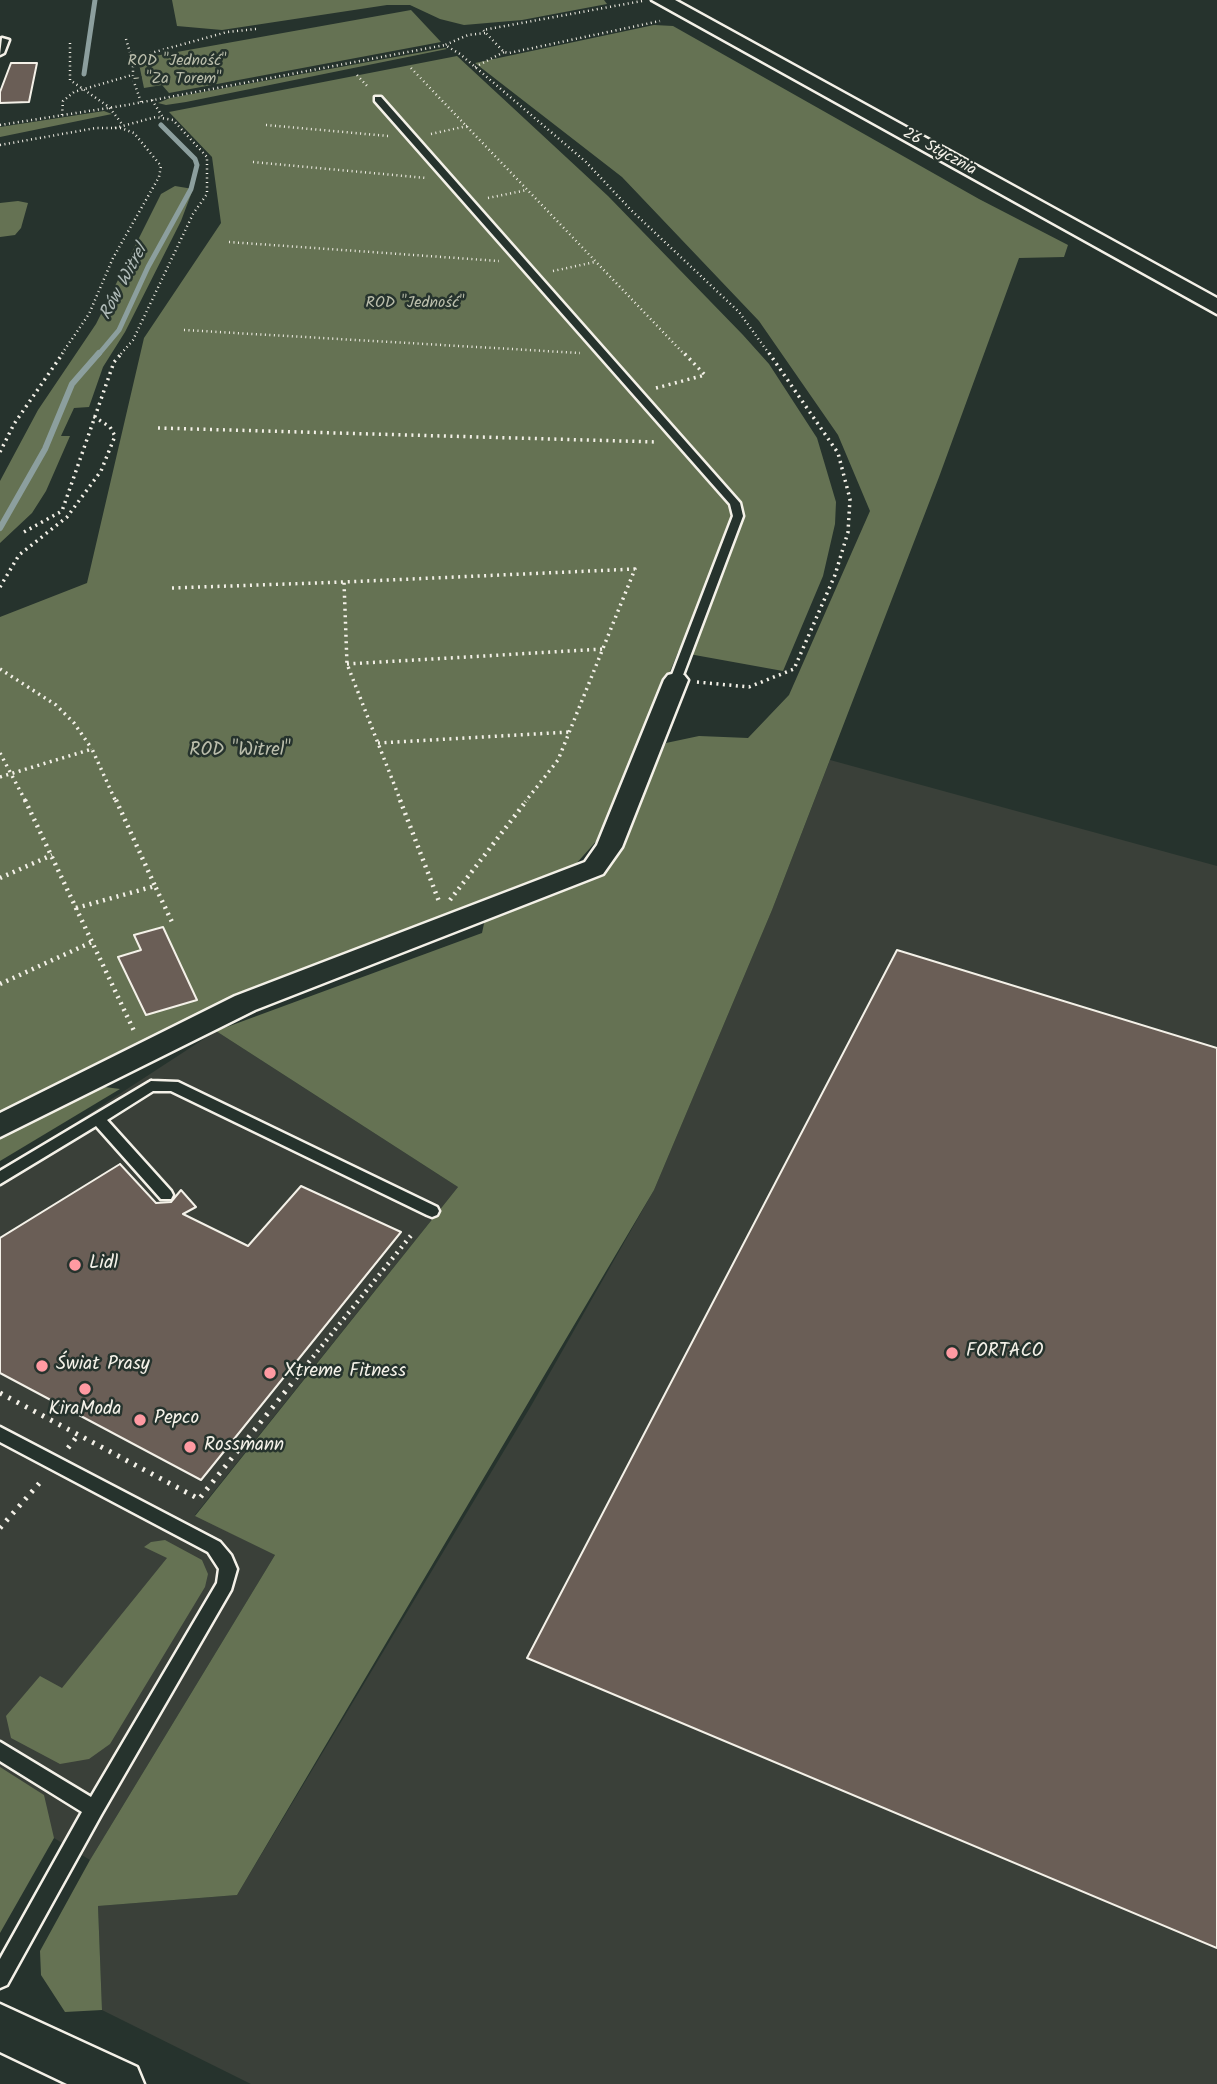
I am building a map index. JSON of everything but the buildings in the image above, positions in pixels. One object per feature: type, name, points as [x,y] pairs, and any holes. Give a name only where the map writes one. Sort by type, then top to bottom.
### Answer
[{"type":"street","name":"26 Stycznia","points":[[663,10],[1217,307]]},
{"type":"street","points":[[0,1126],[144,1053],[296,981],[594,867],[608,847],[676,680]]},
{"type":"street","points":[[0,2028],[120,2084]]},
{"type":"lane","points":[[0,53],[5,40]]},
{"type":"lane","points":[[378,99],[684,442],[735,503],[738,516],[676,680]]},
{"type":"lane","points":[[0,1178],[151,1086],[173,1086],[432,1211]]},
{"type":"lane","points":[[97,1118],[166,1195]]},
{"type":"lane","points":[[0,1434],[214,1547],[225,1560],[228,1569],[225,1585],[94,1809],[0,1978]]},
{"type":"lane","points":[[0,1751],[94,1809]]},
{"type":"path","points":[[504,52],[483,30],[645,0]]},
{"type":"path","points":[[475,67],[504,52],[663,10]]},
{"type":"path","points":[[132,60],[227,32],[256,29]]},
{"type":"path","points":[[0,125],[141,102],[445,45],[468,35],[485,33]]},
{"type":"path","points":[[126,38],[132,60],[132,75],[141,102]]},
{"type":"path","points":[[70,43],[69,80],[109,107],[122,124]]},
{"type":"path","points":[[445,45],[475,67],[586,163],[640,219],[739,312],[823,427],[838,453],[850,499],[848,532],[841,558],[794,669],[750,687],[676,680]]},
{"type":"path","points":[[411,68],[705,376],[639,392]]},
{"type":"path","points":[[62,115],[63,101],[81,90],[132,75]]},
{"type":"path","points":[[152,100],[162,116]]},
{"type":"path","points":[[24,533],[32,525],[52,519],[62,511],[114,362],[132,340],[193,214],[207,194],[208,162],[204,152],[173,120],[162,116],[122,124],[115,128]]},
{"type":"path","points":[[266,125],[412,138],[468,126]]},
{"type":"path","points":[[0,145],[96,128],[115,128],[135,133],[159,161],[159,177],[113,258],[89,314],[14,424],[0,452]]},
{"type":"path","points":[[253,162],[451,181]]},
{"type":"path","points":[[470,202],[528,190]]},
{"type":"path","points":[[229,242],[524,263]]},
{"type":"path","points":[[535,275],[596,261]]},
{"type":"path","points":[[184,330],[605,354]]},
{"type":"path","points":[[0,587],[19,555],[67,517],[102,471],[115,436],[110,427],[93,416]]},
{"type":"path","points":[[158,428],[684,442]]},
{"type":"path","points":[[172,588],[635,569],[558,760],[442,910],[347,664],[344,582]]},
{"type":"path","points":[[347,664],[603,649]]},
{"type":"path","points":[[0,669],[56,705],[74,723],[92,749],[172,922]]},
{"type":"path","points":[[378,743],[569,732]]},
{"type":"path","points":[[0,777],[92,749]]},
{"type":"path","points":[[0,753],[52,855],[144,1053]]},
{"type":"path","points":[[0,878],[52,855]]},
{"type":"path","points":[[76,908],[155,886]]},
{"type":"path","points":[[0,984],[92,942]]},
{"type":"path","points":[[0,1392],[199,1499],[412,1233]]},
{"type":"path","points":[[0,1528],[56,1464]]},
{"type":"shaded area","points":[[830,760],[1217,866],[1217,2084],[251,2084],[102,2010],[98,1906],[237,1895],[531,1406],[654,1190],[772,910]]},
{"type":"shaded area","points":[[216,1031],[458,1187],[195,1515],[275,1555],[90,1860],[0,1805],[0,1172]]},
{"type":"green space","points":[[172,0],[604,0],[607,4],[522,20],[464,25],[440,19],[410,5],[387,5],[222,30],[177,26]]},
{"type":"green space","name":"ROD \"Jedność\" - \"Za Torem\"","points":[[411,10],[441,42],[169,93],[162,85],[144,88],[138,59]]},
{"type":"green space","points":[[654,25],[673,26],[979,199],[1068,245],[1064,257],[1019,258],[939,477],[772,910],[654,1190],[237,1895],[98,1906],[102,2010],[65,2012],[41,1975],[40,1951],[90,1860],[275,1555],[195,1516],[458,1187],[216,1031],[482,933],[485,919],[606,871],[666,743],[699,736],[748,738],[789,695],[870,511],[838,435],[759,321],[622,177],[475,63]]},
{"type":"green space","points":[[447,49],[186,102],[166,105],[158,103],[170,98]]},
{"type":"green space","points":[[457,56],[608,196],[743,335],[769,364],[817,438],[836,502],[835,524],[823,576],[783,671],[678,652],[599,838],[567,874],[0,1121],[0,617],[87,583],[144,338],[221,223],[212,157],[169,112]]},
{"type":"green space","points":[[104,111],[112,114],[0,137],[0,127]]},
{"type":"green space","points":[[175,186],[193,189],[181,221],[125,332],[103,367],[89,407],[74,408],[61,436],[70,436],[46,491],[32,513],[0,543],[0,481],[38,410],[96,324],[161,194]]},
{"type":"green space","points":[[0,203],[28,203],[21,228],[15,235],[0,237]]},
{"type":"green space","points":[[97,1086],[120,1089],[0,1161],[0,1135]]},
{"type":"green space","points":[[165,1540],[202,1560],[208,1574],[205,1587],[110,1744],[89,1759],[60,1764],[11,1738],[6,1716],[40,1676],[62,1688],[167,1558],[144,1547],[151,1542]]},
{"type":"green space","points":[[0,1767],[44,1795],[54,1838],[0,1933]]},
{"type":"waterway","points":[[84,74],[95,0]]},
{"type":"waterway","name":"Rów Witrel","points":[[98,355],[119,330],[148,267],[191,189],[197,165],[195,159],[161,125]]},
{"type":"waterway","name":"Rów Witrel","points":[[0,528],[45,449],[72,384],[99,353]]},
{"type":"place","name":"Lidl","points":[[75,1265]]},
{"type":"place","name":"FORTACO","points":[[952,1353]]},
{"type":"place","name":"Świat Prasy","points":[[42,1366]]},
{"type":"place","name":"Xtreme Fitness","points":[[270,1373]]},
{"type":"place","name":"KiraModa","points":[[85,1389]]},
{"type":"place","name":"Pepco","points":[[140,1420]]},
{"type":"place","name":"Rossmann","points":[[190,1447]]},
{"type":"park label","name":"ROD \"Jedność\"","points":[[415,304]]},
{"type":"park label","name":"ROD \"Witrel\"","points":[[240,752]]}]
